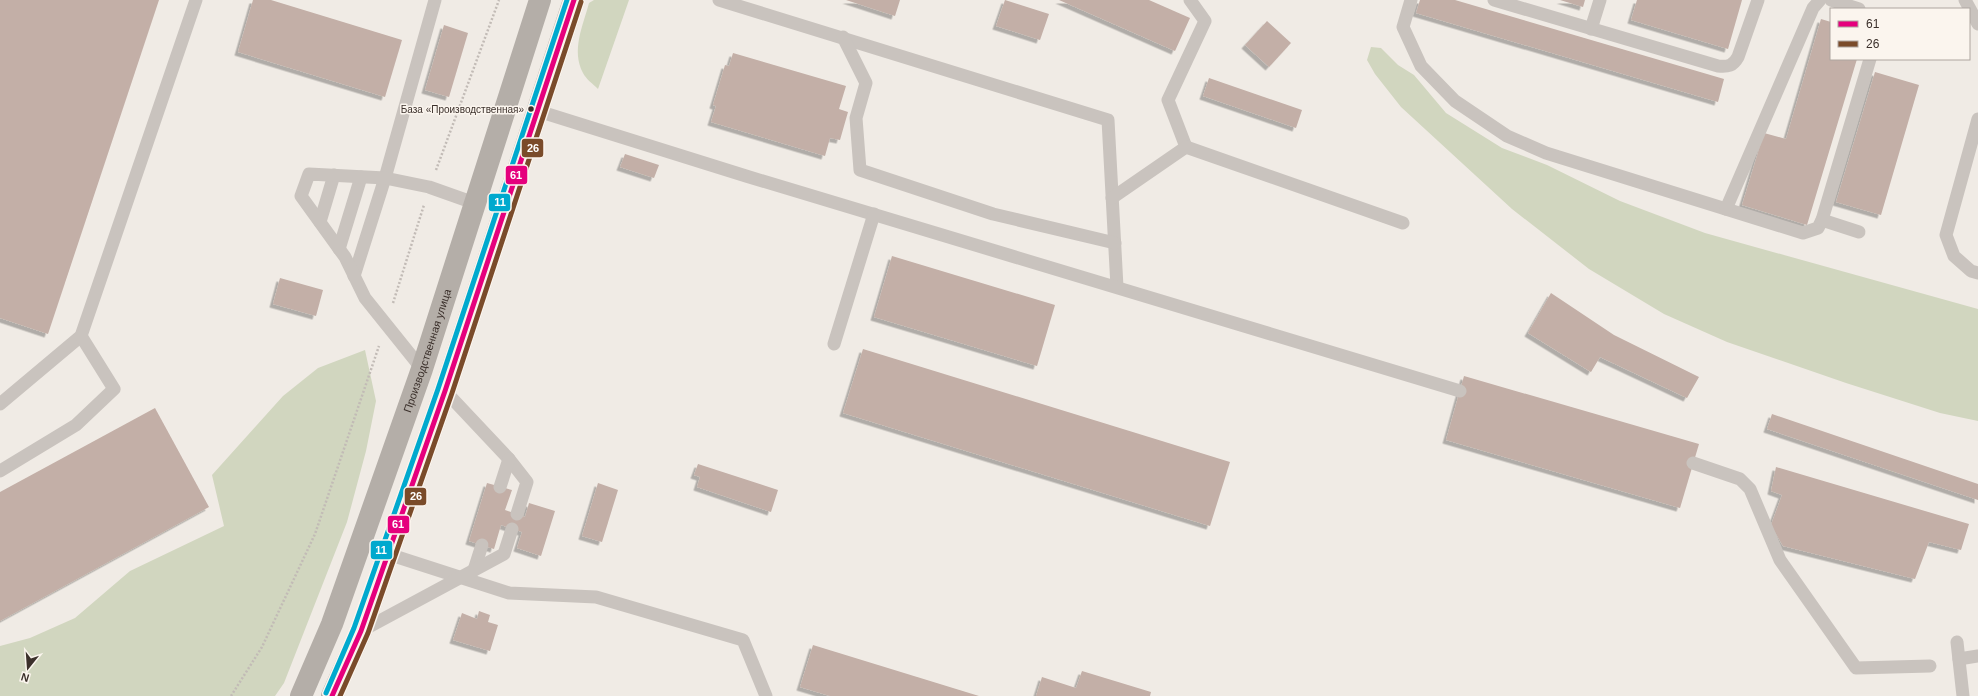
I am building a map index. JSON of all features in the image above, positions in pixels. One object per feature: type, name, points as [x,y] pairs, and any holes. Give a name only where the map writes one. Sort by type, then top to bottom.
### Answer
[{"type":"highway","name":"Производственная улица","points":[[301,696],[346,589],[422,369],[477,204],[540,0]]},
{"type":"highway","points":[[332,696],[361,631],[445,391],[574,0]]},
{"type":"highway","points":[[492,152],[522,161]]},
{"type":"lane","points":[[0,404],[81,336],[196,0]]},
{"type":"lane","points":[[354,276],[385,178],[435,0]]},
{"type":"lane","points":[[720,0],[844,37],[867,46],[1108,120],[1117,287]]},
{"type":"lane","points":[[1190,0],[1205,21],[1168,100],[1186,147],[1403,223]]},
{"type":"lane","points":[[1411,0],[1403,27],[1421,66],[1455,101],[1507,136],[1546,153],[1803,233],[1818,228],[1822,220],[1870,60]]},
{"type":"lane","points":[[1494,0],[1718,66],[1728,67],[1735,63],[1738,57],[1758,0]]},
{"type":"lane","points":[[1591,29],[1600,0]]},
{"type":"lane","points":[[1726,209],[1812,8],[1820,0]]},
{"type":"lane","points":[[1831,0],[1856,8]]},
{"type":"lane","points":[[1970,9],[1978,24]]},
{"type":"lane","points":[[844,37],[866,83],[856,118],[860,170],[993,214],[1115,243]]},
{"type":"lane","points":[[538,111],[1460,391]]},
{"type":"lane","points":[[1978,119],[1946,236],[1954,256],[1971,271],[1978,273]]},
{"type":"lane","points":[[1112,198],[1186,147]]},
{"type":"lane","points":[[422,369],[364,298],[339,249],[301,196],[309,174],[334,175],[385,178],[430,188],[477,204]]},
{"type":"lane","points":[[320,222],[334,175]]},
{"type":"lane","points":[[339,249],[361,177]]},
{"type":"lane","points":[[834,344],[874,214]]},
{"type":"lane","points":[[1822,220],[1859,232]]},
{"type":"lane","points":[[0,471],[76,425],[114,389],[81,336]]},
{"type":"lane","points":[[445,391],[509,459],[527,482],[517,514]]},
{"type":"lane","points":[[500,487],[509,459]]},
{"type":"lane","points":[[1693,463],[1740,479],[1750,489],[1780,560],[1856,668],[1930,666]]},
{"type":"lane","points":[[361,631],[504,554],[512,529]]},
{"type":"lane","points":[[474,570],[482,545]]},
{"type":"lane","points":[[388,554],[510,593],[596,597],[743,640],[766,696]]},
{"type":"lane","points":[[1957,642],[1963,696]]},
{"type":"lane","points":[[1959,659],[1978,656]]},
{"type":"path","points":[[231,696],[262,647],[315,534],[430,188],[499,0]]},
{"type":"green space","points":[[594,0],[629,0],[598,89],[584,75],[578,56],[581,29],[589,3]]},
{"type":"green space","points":[[1371,47],[1381,48],[1398,65],[1414,75],[1446,113],[1502,148],[1547,165],[1620,201],[1705,233],[1978,309],[1978,421],[1940,413],[1846,383],[1727,342],[1664,314],[1589,269],[1512,209],[1401,107],[1375,74],[1367,60]]},
{"type":"green space","points":[[365,350],[376,401],[366,451],[347,522],[284,683],[275,696],[0,696],[0,646],[30,638],[75,618],[130,571],[224,526],[212,475],[283,396],[318,368]]},
{"type":"building","points":[[0,0],[159,0],[48,334],[0,318]]},
{"type":"building","points":[[253,0],[271,0],[402,40],[385,97],[238,52]]},
{"type":"building","points":[[846,0],[900,0],[895,16]]},
{"type":"building","points":[[1005,0],[1049,14],[1040,40],[996,26]]},
{"type":"building","points":[[1059,0],[1149,0],[1190,18],[1175,51]]},
{"type":"building","points":[[1420,0],[1455,0],[1724,79],[1718,102],[1416,13]]},
{"type":"building","points":[[1560,0],[1585,0],[1583,7]]},
{"type":"building","points":[[1637,0],[1742,0],[1728,49],[1631,20]]},
{"type":"building","points":[[1821,19],[1830,22],[1830,60],[1857,60],[1807,225],[1742,205],[1764,133],[1786,139]]},
{"type":"building","points":[[1267,21],[1291,43],[1269,67],[1245,45]]},
{"type":"building","points":[[444,25],[468,33],[449,97],[425,90]]},
{"type":"building","points":[[733,53],[846,86],[839,109],[848,112],[840,140],[830,138],[825,156],[711,122],[716,106],[713,105],[725,65],[729,66]]},
{"type":"building","points":[[1875,72],[1919,85],[1881,215],[1836,202]]},
{"type":"building","points":[[1209,78],[1302,110],[1296,128],[1203,96]]},
{"type":"building","points":[[625,154],[659,165],[654,178],[620,167]]},
{"type":"building","points":[[892,256],[1055,305],[1037,366],[874,317]]},
{"type":"building","points":[[280,278],[323,290],[316,316],[273,304]]},
{"type":"building","points":[[1551,293],[1614,335],[1699,377],[1687,398],[1600,357],[1591,372],[1528,333]]},
{"type":"building","points":[[863,349],[1230,462],[1210,526],[843,413]]},
{"type":"building","points":[[1464,376],[1699,444],[1680,508],[1446,440]]},
{"type":"building","points":[[155,408],[209,507],[0,621],[0,492]]},
{"type":"building","points":[[1772,414],[1978,484],[1978,500],[1767,429]]},
{"type":"building","points":[[698,464],[778,490],[771,512],[697,487],[700,477],[694,475]]},
{"type":"building","points":[[1776,467],[1969,524],[1961,550],[1929,542],[1915,579],[1783,546],[1771,525],[1782,495],[1771,491]]},
{"type":"building","points":[[487,483],[512,490],[505,510],[525,517],[529,503],[555,511],[541,556],[517,548],[522,532],[501,525],[494,549],[469,541]]},
{"type":"building","points":[[598,483],[618,490],[602,542],[582,536]]},
{"type":"building","points":[[479,611],[490,615],[488,622],[498,625],[490,651],[453,640],[462,613],[477,619]]},
{"type":"building","points":[[813,645],[979,696],[830,696],[800,687]]},
{"type":"building","points":[[1082,671],[1151,692],[1150,696],[1036,696],[1042,677],[1076,688]]},
{"type":"transit line","name":"11","points":[[326,693],[354,628],[438,389],[567,0]]},
{"type":"transit line","name":"61","points":[[332,696],[361,631],[445,391],[574,0]]},
{"type":"transit line","name":"26","points":[[340,696],[368,633],[452,393],[581,2]]},
{"type":"place","name":"База «Производственная»","points":[[531,109]]}]
